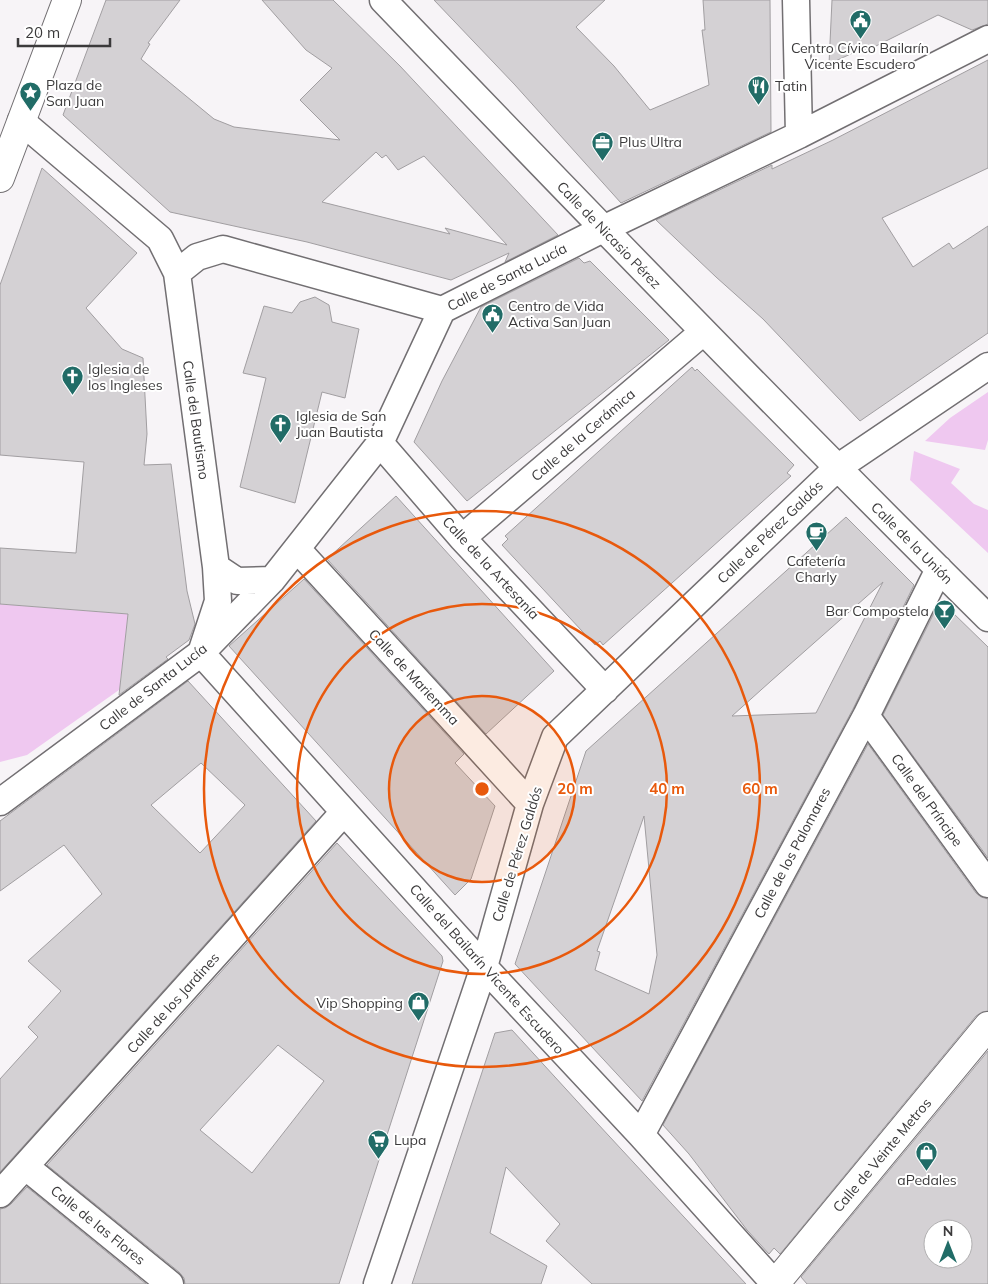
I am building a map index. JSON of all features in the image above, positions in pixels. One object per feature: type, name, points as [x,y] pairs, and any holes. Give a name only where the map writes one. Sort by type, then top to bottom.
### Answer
[{"type":"street","points":[[0,178],[67,0]]},
{"type":"street","name":"Calle de Nicasio Pérez","points":[[383,0],[603,229],[837,468]]},
{"type":"street","points":[[796,0],[799,134]]},
{"type":"street","name":"Calle de Santa Lucía","points":[[0,802],[200,653],[272,580],[380,443],[442,310],[988,39]]},
{"type":"street","name":"Calle del Bautismo","points":[[22,121],[160,239],[177,273],[216,567],[218,601],[200,653]]},
{"type":"street","points":[[177,273],[198,257],[223,249],[442,310]]},
{"type":"street","name":"Calle de la Cerámica","points":[[462,538],[703,332]]},
{"type":"street","name":"Calle de Pérez Galdós","points":[[377,1284],[484,968],[530,804],[555,737],[837,468],[988,366]]},
{"type":"street","name":"Calle de la Artesanía","points":[[380,443],[462,538],[605,690]]},
{"type":"street","name":"Calle de la Unión","points":[[837,468],[988,618]]},
{"type":"street","name":"Calle de Mariemma","points":[[297,549],[530,804]]},
{"type":"street","points":[[216,567],[237,581],[272,580]]},
{"type":"street","name":"Calle de los Palomares","points":[[641,1135],[866,716],[939,569]]},
{"type":"street","name":"Calle del Bailarín Vicente Escudero","points":[[200,653],[484,968],[641,1135],[775,1284]]},
{"type":"street","name":"Calle del Príncipe","points":[[866,716],[988,884]]},
{"type":"street","name":"Calle de los Jardines","points":[[0,1194],[344,812]]},
{"type":"street","name":"Calle de Veinte Metros","points":[[775,1284],[988,1026]]},
{"type":"street","name":"Calle de las Flores","points":[[26,1167],[170,1284]]},
{"type":"shaded area","points":[[988,392],[988,440],[985,450],[925,441],[950,418]]},
{"type":"shaded area","points":[[914,451],[960,469],[951,483],[974,504],[988,510],[988,553],[910,480]]},
{"type":"shaded area","points":[[0,604],[128,614],[120,683],[160,661],[27,755],[0,762]]},
{"type":"building","points":[[106,0],[180,0],[148,43],[150,44],[141,59],[214,119],[234,127],[340,140],[300,100],[332,68],[306,50],[262,0],[333,0],[400,66],[558,235],[505,262],[509,253],[451,280],[307,242],[170,212],[63,115]],"holes":[[[376,152],[382,158],[386,155],[398,170],[424,156],[507,245],[445,228],[450,234],[322,202]]]},
{"type":"building","points":[[434,0],[605,0],[576,27],[614,66],[650,110],[709,85],[702,30],[705,30],[703,0],[770,0],[771,132],[621,203],[515,85]]},
{"type":"building","name":"Centro Cívico Bailarín Vicente Escudero","points":[[832,0],[988,0],[988,24],[972,30],[938,15],[862,53],[857,51],[829,64]]},
{"type":"building","points":[[988,60],[988,168],[882,218],[913,267],[949,243],[953,249],[988,226],[988,333],[860,421],[763,319],[656,220],[772,165],[772,169],[833,140]]},
{"type":"building","name":"Iglesia de los Ingleses","points":[[42,168],[137,253],[86,308],[122,349],[143,358],[147,434],[144,465],[171,464],[187,591],[195,624],[189,640],[166,657],[168,659],[119,695],[128,614],[0,604],[0,548],[76,553],[84,462],[0,455],[0,285]]},
{"type":"building","points":[[579,258],[584,263],[590,261],[669,340],[467,501],[414,442],[442,381],[481,307]]},
{"type":"building","name":"Iglesia de San Juan Bautista","points":[[315,297],[329,305],[332,322],[359,329],[345,398],[322,392],[295,503],[240,487],[266,378],[243,373],[264,306],[292,313],[300,302]]},
{"type":"building","points":[[692,367],[695,371],[697,369],[794,465],[787,473],[791,476],[603,645],[600,641],[595,645],[502,545],[508,539],[505,536]]},
{"type":"building","points":[[396,496],[554,671],[486,734],[327,559]]},
{"type":"building","points":[[846,517],[914,585],[853,709],[642,1101],[515,964],[586,751]],"holes":[[[883,582],[816,713],[732,716],[771,681]],[[644,816],[657,955],[649,994],[595,970],[600,952],[597,951]]]},
{"type":"building","points":[[304,579],[464,754],[455,763],[495,806],[471,879],[455,895],[229,646]]},
{"type":"building","points":[[950,610],[988,647],[988,858],[883,715],[935,611]]},
{"type":"building","points":[[188,681],[316,821],[0,1172],[0,1079],[38,1037],[28,1027],[61,991],[28,961],[102,894],[64,845],[0,891],[0,821]],"holes":[[[201,763],[245,805],[200,853],[151,805]]]},
{"type":"building","points":[[868,744],[976,893],[988,899],[988,1011],[976,1016],[780,1254],[774,1248],[769,1254],[747,1230],[689,1154],[663,1125]]},
{"type":"building","points":[[337,843],[442,956],[443,961],[339,1284],[185,1284],[184,1278],[179,1272],[47,1165]],"holes":[[[278,1045],[324,1081],[252,1173],[200,1130]]]},
{"type":"building","points":[[512,1030],[746,1284],[592,1284],[546,1241],[560,1224],[506,1167],[490,1233],[547,1266],[541,1284],[412,1284],[495,1033]]},
{"type":"building","points":[[988,1051],[988,1284],[807,1284],[801,1277]]},
{"type":"building","points":[[27,1187],[146,1284],[0,1284],[0,1209],[11,1204]]},
{"type":"place","name":"Centro Cívico Bailarín Vicente Escudero","points":[[860,39]]},
{"type":"place","name":"Tatin","points":[[759,105]]},
{"type":"place","name":"Plaza de San Juan","points":[[30,112]]},
{"type":"place","name":"Plus Ultra","points":[[603,161]]},
{"type":"place","name":"Centro de Vida Activa San Juan","points":[[492,333]]},
{"type":"place","name":"Iglesia de los Ingleses","points":[[72,396]]},
{"type":"place","name":"Iglesia de San Juan Bautista","points":[[280,443]]},
{"type":"place","name":"Cafetería Charly","points":[[816,552]]},
{"type":"place","name":"Bar Compostela","points":[[945,630]]},
{"type":"place","name":"Vip Shopping","points":[[419,1022]]},
{"type":"place","name":"Lupa","points":[[378,1159]]},
{"type":"place","name":"aPedales","points":[[927,1171]]}]
